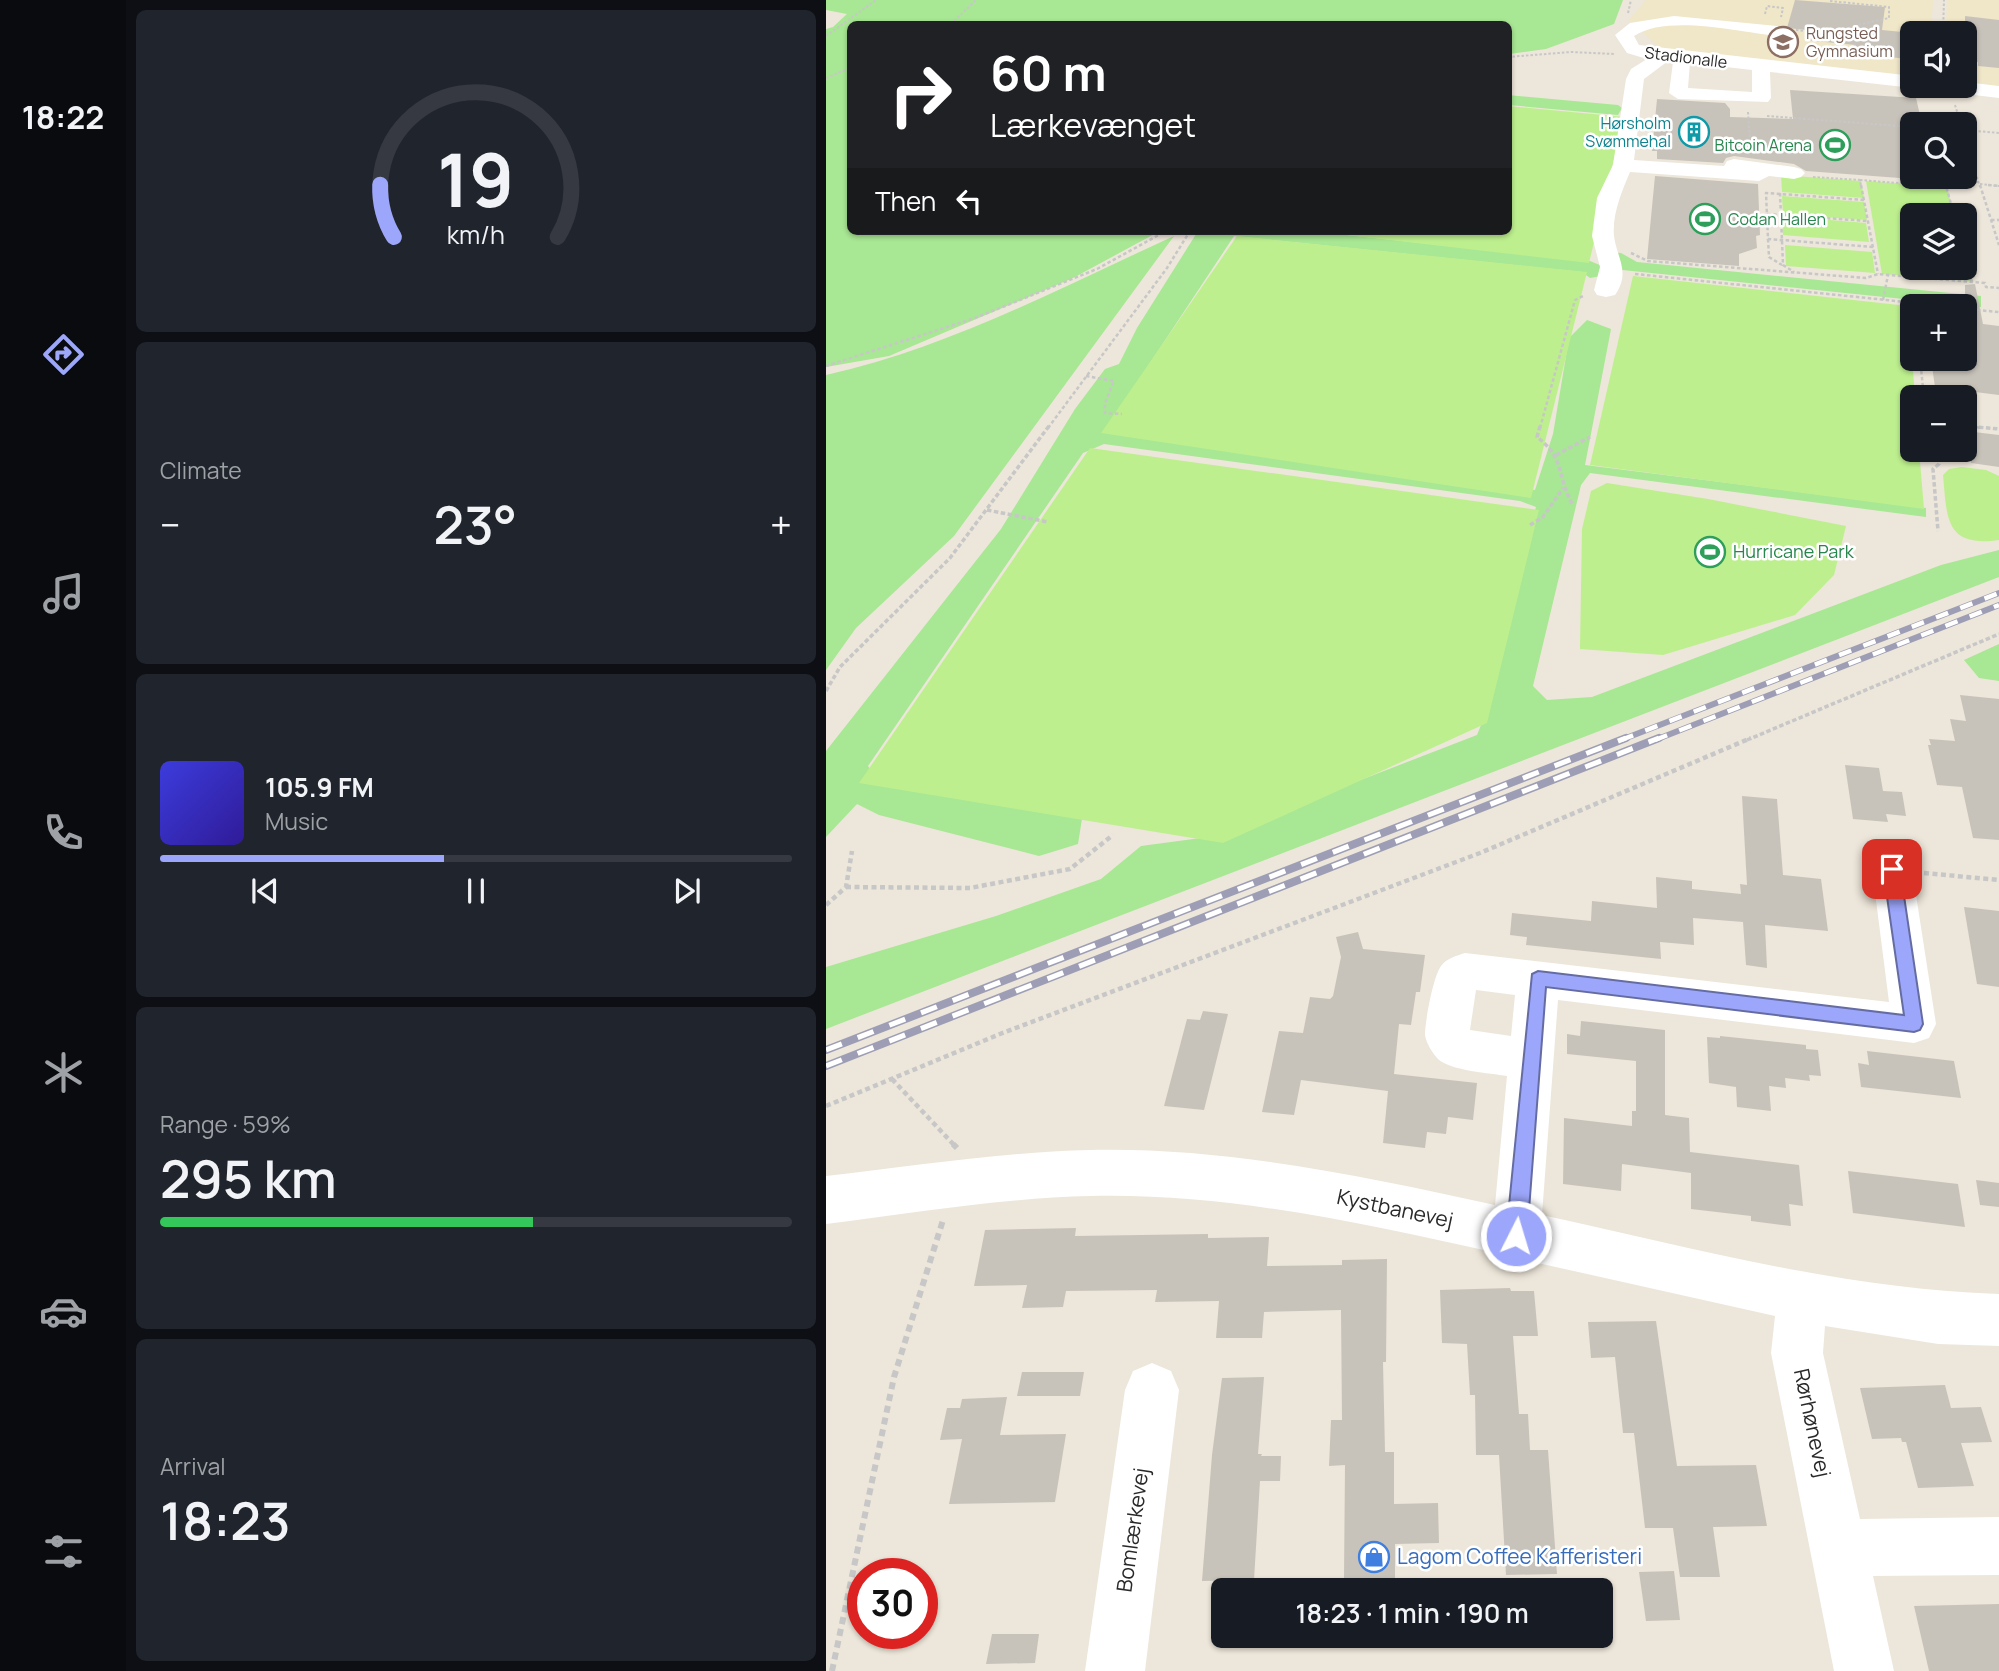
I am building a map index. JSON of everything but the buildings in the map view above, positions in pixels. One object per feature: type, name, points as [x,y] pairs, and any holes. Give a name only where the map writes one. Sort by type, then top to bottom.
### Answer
[{"type":"street","name":"Stadionalle","points":[[1784,31],[1663,21],[1630,28],[1624,35],[1633,49],[1666,60],[1761,73],[1900,85]]},
{"type":"street","points":[[1616,64],[1666,60]]},
{"type":"street","points":[[1666,60],[1678,93],[1761,98],[1761,73]]},
{"type":"street","points":[[1607,287],[1612,267],[1603,236],[1608,198],[1623,161],[1635,79],[1638,73],[1666,60]]},
{"type":"street","points":[[1977,89],[1999,92]]},
{"type":"street","points":[[1623,161],[1759,175]]},
{"type":"street","points":[[1623,161],[1762,167],[1793,178]]},
{"type":"street","points":[[1531,1060],[1455,1047],[1447,1037],[1456,979],[1465,971],[1914,1024],[1892,869]]},
{"type":"street","points":[[1516,1236],[1538,979]]},
{"type":"street","name":"Kystbanevej","points":[[826,1200],[955,1184],[1091,1173],[1223,1179],[1356,1198],[1516,1236],[1802,1297],[1938,1318],[1999,1320]]},
{"type":"street","name":"Rørhønevej","points":[[1802,1297],[1797,1353],[1864,1671]]},
{"type":"street","name":"Bomlærkevej","points":[[1115,1671],[1152,1390]]},
{"type":"street","points":[[1838,1548],[1999,1546]]},
{"type":"path","points":[[848,21],[863,6],[876,0]]},
{"type":"path","points":[[954,21],[976,0]]},
{"type":"path","points":[[1943,21],[1944,0]]},
{"type":"path","points":[[1830,1],[1889,7],[1889,18],[1857,25],[1853,61]]},
{"type":"path","points":[[826,36],[836,33],[847,22]]},
{"type":"path","points":[[1784,31],[1855,36]]},
{"type":"path","points":[[1512,57],[1571,52],[1666,60]]},
{"type":"path","points":[[826,78],[847,69]]},
{"type":"path","points":[[1739,97],[1750,142]]},
{"type":"path","points":[[1761,116],[1900,126]]},
{"type":"path","points":[[1977,131],[1999,133]]},
{"type":"path","points":[[1977,177],[1999,245]]},
{"type":"path","points":[[1783,265],[1780,194],[1793,178],[1900,183]]},
{"type":"path","points":[[1860,180],[1878,274]]},
{"type":"path","points":[[1979,183],[1999,186]]},
{"type":"path","points":[[1795,273],[1769,257],[1766,193],[1864,200]]},
{"type":"path","points":[[1767,214],[1868,221]]},
{"type":"path","points":[[1991,220],[1999,220]]},
{"type":"path","points":[[826,366],[975,318],[1097,269],[1160,235]]},
{"type":"path","points":[[826,691],[840,667],[950,558],[1167,268],[1188,235]]},
{"type":"path","points":[[1768,239],[1872,247]]},
{"type":"path","points":[[1606,248],[1636,254],[1648,261],[1866,278],[1878,274],[1985,283],[1986,287],[1999,288]]},
{"type":"path","points":[[1573,505],[1563,488],[1560,464],[1553,449],[1537,437],[1575,300],[1607,287],[1628,290],[1631,274],[1900,303]]},
{"type":"path","points":[[1883,300],[1888,275]]},
{"type":"path","points":[[1977,310],[1999,312]]},
{"type":"path","points":[[1086,376],[1114,381],[1105,403],[1105,413],[1122,414]]},
{"type":"path","points":[[1977,427],[1999,429]]},
{"type":"path","points":[[1556,456],[1580,440],[1590,437]]},
{"type":"path","points":[[1938,531],[1933,469],[1939,462]]},
{"type":"path","points":[[1530,525],[1543,517],[1563,488]]},
{"type":"path","points":[[986,510],[1048,522]]},
{"type":"path","points":[[826,1106],[1000,1034],[1480,853],[1999,634]]},
{"type":"path","points":[[846,887],[970,888],[1070,869],[1112,835]]},
{"type":"path","points":[[826,905],[846,887],[852,851]]},
{"type":"path","points":[[1892,869],[1999,880]]},
{"type":"path","points":[[832,1671],[894,1377],[964,1156],[892,1079]]},
{"type":"shaded area","name":"Rungsted Gymnasium","points":[[1646,0],[1933,0],[1932,21],[1900,21],[1900,76],[1663,51],[1629,20]]},
{"type":"shaded area","points":[[1947,0],[1999,0],[1999,86],[1977,83],[1977,21],[1946,21]]},
{"type":"green space","points":[[826,0],[1623,0],[1614,24],[1546,49],[1512,54],[1512,21],[847,21],[847,235],[1153,235],[1073,278],[889,356],[826,367],[826,29],[833,27],[847,14],[826,10]]},
{"type":"green space","points":[[1512,95],[1618,105],[1622,108],[1618,115],[1512,105]]},
{"type":"green space","points":[[1512,106],[1624,117],[1589,263],[1347,235],[1512,235]]},
{"type":"green space","points":[[1781,175],[1861,181],[1864,198],[1782,192]]},
{"type":"green space","points":[[1866,181],[1900,184],[1900,189],[1948,189],[1951,203],[1900,203],[1900,275],[1882,274]]},
{"type":"green space","points":[[1782,196],[1864,202],[1867,220],[1783,214]]},
{"type":"green space","points":[[1782,216],[1866,223],[1869,242],[1783,235]]},
{"type":"green space","points":[[1195,235],[1347,235],[1590,261],[1602,266],[1601,276],[1590,278],[1582,272],[1234,236],[1107,428],[1535,490],[1553,434],[1569,338],[1587,320],[1611,329],[1585,465],[1926,508],[1926,517],[1590,473],[1581,485],[1533,686],[1547,700],[1592,697],[1941,565],[1999,550],[1999,577],[826,1029],[826,967],[996,916],[1101,879],[1141,846],[1216,836],[1477,735],[1488,708],[1536,507],[1520,501],[1104,444],[1083,453],[868,766],[878,780],[1084,806],[1078,844],[1039,856],[879,815],[857,804],[826,837],[826,751],[1001,529],[1075,409],[1105,369],[1119,364],[1137,328]]},
{"type":"green space","points":[[1174,236],[954,536],[856,628],[826,670],[826,375],[916,349],[960,333]]},
{"type":"green space","points":[[1237,236],[1587,272],[1531,498],[1101,433]]},
{"type":"green space","points":[[1785,245],[1872,252],[1875,273],[1786,266]]},
{"type":"green space","points":[[1605,252],[1621,253],[1637,262],[1961,294],[1900,294],[1900,299],[1613,269]]},
{"type":"green space","points":[[1633,276],[1900,305],[1900,371],[1913,371],[1914,385],[1900,385],[1900,462],[1920,462],[1924,509],[1590,465]]},
{"type":"green space","points":[[1977,296],[1981,296],[1981,307],[1977,307]]},
{"type":"green space","points":[[1090,448],[1539,510],[1487,723],[1223,843],[859,783]]},
{"type":"green space","points":[[1962,467],[1986,470],[1999,476],[1999,540],[1968,539],[1958,534],[1952,526],[1948,516],[1943,475],[1949,469]]},
{"type":"green space","name":"Hurricane Park","points":[[1607,483],[1708,499],[1846,526],[1834,575],[1795,615],[1663,655],[1580,649],[1582,529],[1591,491]]},
{"type":"green space","points":[[1999,644],[1999,681],[1979,678],[1964,660]]},
{"type":"railway","points":[[1621,740],[1999,593]]},
{"type":"railway","points":[[1655,740],[1999,605]]},
{"type":"railway","points":[[826,1050],[1626,738]]},
{"type":"railway","points":[[826,1066],[1659,738]]},
{"type":"place","name":"Rungsted Gymnasium","points":[[1783,42]]},
{"type":"place","name":"Hørsholm Svømmehal","points":[[1694,132]]},
{"type":"place","name":"Bitcoin Arena","points":[[1835,145]]},
{"type":"place","name":"Codan Hallen","points":[[1705,219]]},
{"type":"place","name":"Hurricane Park","points":[[1710,552]]},
{"type":"place","name":"Lagom Coffee Kafferisteri","points":[[1374,1557]]},
{"type":"route","points":[[1516,1236],[1538,979],[1914,1024],[1892,869]]}]
